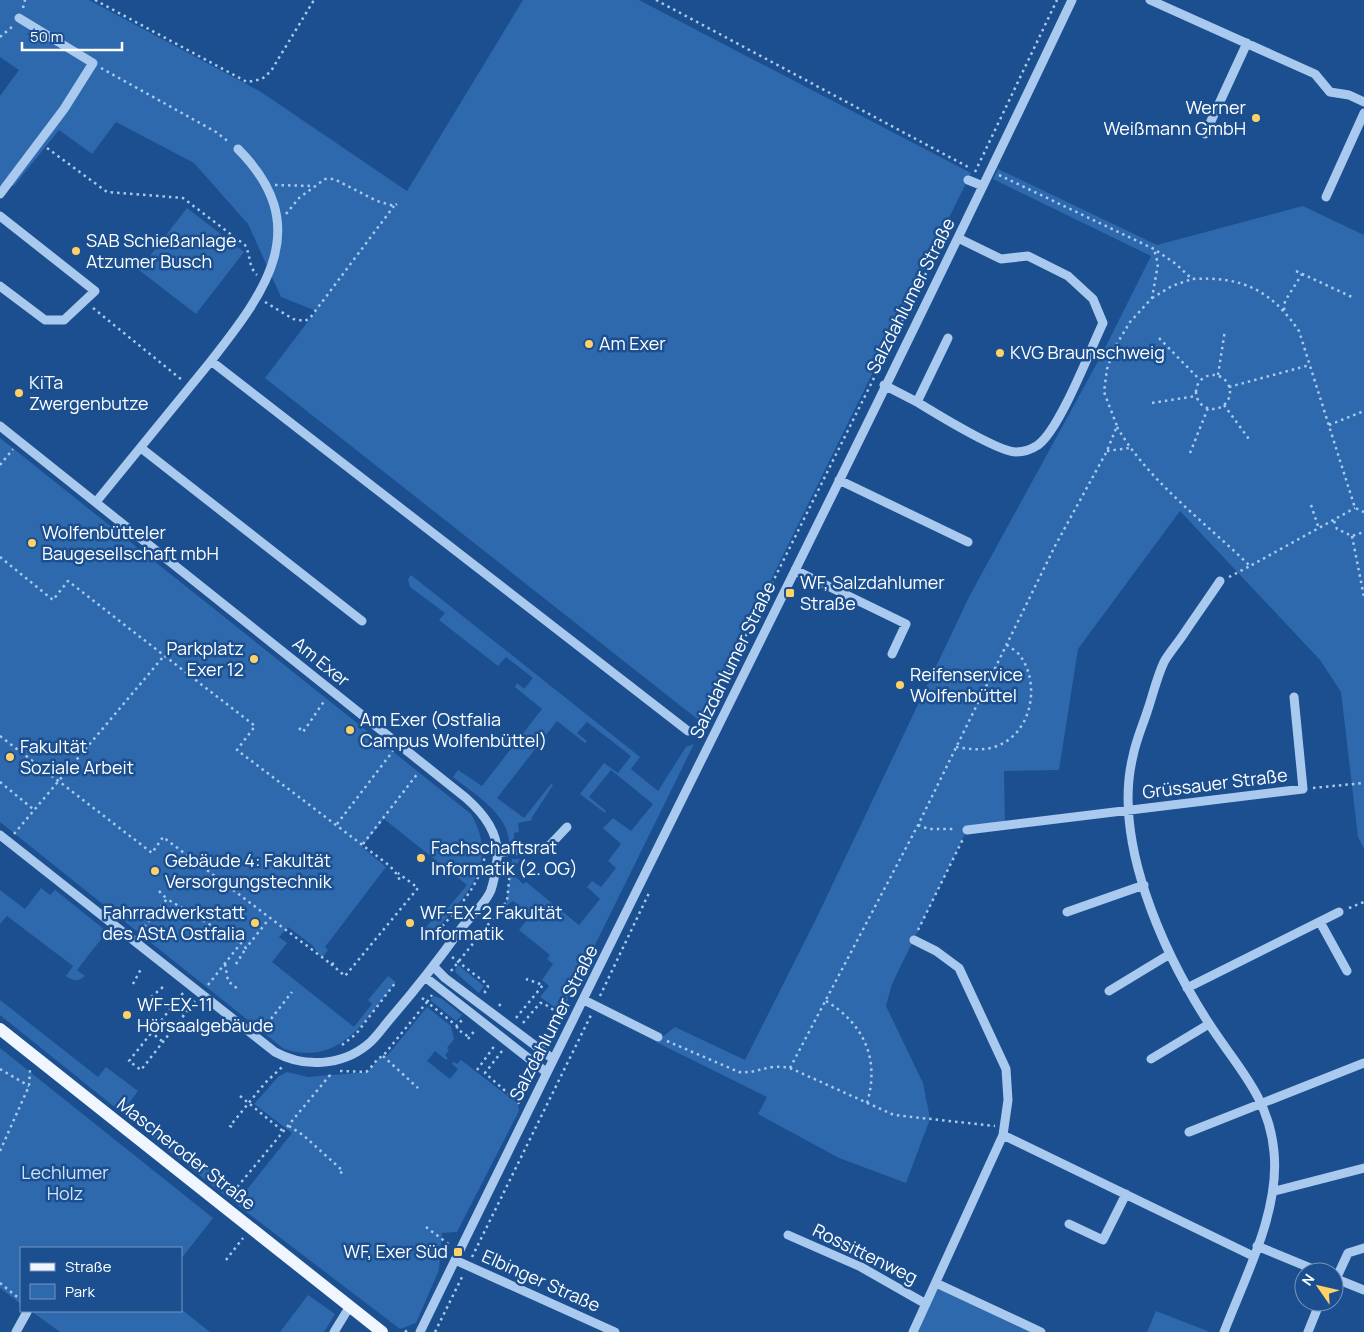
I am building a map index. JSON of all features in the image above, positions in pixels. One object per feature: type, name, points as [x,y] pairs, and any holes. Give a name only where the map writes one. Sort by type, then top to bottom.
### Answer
[{"type":"main road","name":"Mascheroder Straße","points":[[0,1029],[382,1332]]},
{"type":"street","name":"Salzdahlumer Straße","points":[[420,1332],[546,1072],[584,1000],[991,171],[1072,0]]},
{"type":"street","points":[[1150,0],[1315,74],[1330,92],[1349,95],[1364,102]]},
{"type":"street","points":[[0,194],[40,143],[93,63],[19,18]]},
{"type":"street","points":[[1205,134],[1246,43]]},
{"type":"street","points":[[1326,197],[1364,113]]},
{"type":"street","points":[[96,502],[211,361],[257,297],[265,282],[278,246],[279,228],[274,204],[266,184],[253,164],[238,150]]},
{"type":"street","points":[[968,180],[983,186]]},
{"type":"street","points":[[0,216],[94,291],[86,302],[64,320],[45,320],[0,286]]},
{"type":"street","points":[[884,386],[917,402],[973,434],[1014,452],[1026,450],[1038,444],[1064,406],[1103,323],[1093,299],[1068,276],[1028,256],[1001,259],[958,238]]},
{"type":"street","points":[[917,402],[948,338]]},
{"type":"street","points":[[211,361],[688,731]]},
{"type":"street","name":"Am Exer","points":[[0,426],[482,812],[490,827],[497,853],[491,891],[425,977],[367,1045],[344,1057],[328,1062],[307,1064],[282,1056],[198,998],[134,941],[3,833]]},
{"type":"street","points":[[141,448],[362,621]]},
{"type":"street","points":[[839,480],[968,542]]},
{"type":"street","points":[[795,570],[906,624],[892,654]]},
{"type":"street","name":"Grüssauer Straße","points":[[1220,581],[1164,662],[1132,757],[1128,811],[1132,854],[1170,954],[1187,988],[1209,1024],[1246,1075],[1263,1104],[1271,1129],[1274,1152],[1275,1191],[1257,1246],[1224,1332]]},
{"type":"street","name":"Grüssauer Straße","points":[[967,830],[1303,789],[1294,697]]},
{"type":"street","points":[[497,853],[549,846],[567,827]]},
{"type":"street","points":[[1067,912],[1144,885]]},
{"type":"street","points":[[1187,988],[1339,912]]},
{"type":"street","points":[[1320,922],[1347,972]]},
{"type":"street","points":[[913,1332],[1004,1131],[1008,1100],[1006,1069],[959,968],[936,951],[914,940]]},
{"type":"street","points":[[1109,991],[1170,954]]},
{"type":"street","points":[[433,966],[445,978],[553,1059]]},
{"type":"street","points":[[425,977],[546,1072]]},
{"type":"street","points":[[584,1000],[658,1037]]},
{"type":"street","points":[[1151,1059],[1209,1024]]},
{"type":"street","points":[[1189,1132],[1364,1063]]},
{"type":"street","points":[[1004,1131],[1126,1194],[1253,1256]]},
{"type":"street","points":[[1275,1191],[1364,1168]]},
{"type":"street","points":[[1069,1224],[1103,1240],[1126,1194]]},
{"type":"street","name":"Rossittenweg","points":[[788,1235],[861,1267],[926,1304]]},
{"type":"street","points":[[1257,1246],[1296,1262]]},
{"type":"street","points":[[1343,1262],[1348,1253],[1364,1248]]},
{"type":"street","name":"Elbinger Straße","points":[[457,1256],[615,1332]]},
{"type":"street","points":[[1344,1282],[1364,1290]]},
{"type":"street","points":[[936,1283],[1041,1332]]},
{"type":"street","points":[[334,1332],[350,1306]]},
{"type":"street","points":[[16,1332],[27,1312]]},
{"type":"street","points":[[1308,1332],[1316,1312]]},
{"type":"path","points":[[95,0],[247,82],[262,79],[271,71],[314,0]]},
{"type":"path","points":[[656,0],[975,171],[1057,0]]},
{"type":"path","points":[[0,36],[8,32],[19,18]]},
{"type":"path","points":[[93,63],[216,132],[238,150]]},
{"type":"path","points":[[40,143],[107,192],[175,195],[191,202],[245,245],[249,252],[249,264],[254,272],[265,282]]},
{"type":"path","points":[[991,171],[1154,249],[1176,264],[1192,279]]},
{"type":"path","points":[[257,297],[293,320],[305,321],[310,318],[396,205],[377,201],[334,179],[324,179],[290,207],[279,228]]},
{"type":"path","points":[[266,184],[314,186]]},
{"type":"path","points":[[1152,298],[1158,264],[1154,249]]},
{"type":"path","points":[[1296,271],[1354,298]]},
{"type":"path","points":[[1284,310],[1285,302],[1302,274]]},
{"type":"path","points":[[1250,566],[1151,472],[1129,448],[1116,426],[1104,392],[1107,369],[1115,347],[1130,322],[1152,298],[1172,286],[1192,279],[1217,278],[1246,284],[1267,295],[1284,310],[1299,331],[1355,508],[1364,512]]},
{"type":"path","points":[[86,302],[191,387]]},
{"type":"path","points":[[1277,304],[1285,302]]},
{"type":"path","points":[[1218,375],[1225,330]]},
{"type":"path","points":[[1159,338],[1200,380]]},
{"type":"path","points":[[1229,387],[1310,365]]},
{"type":"path","points":[[1209,375],[1218,375],[1225,380],[1229,387],[1229,397],[1224,405],[1208,408],[1200,404],[1196,396],[1196,388],[1200,380],[1209,375]]},
{"type":"path","points":[[1152,403],[1196,396]]},
{"type":"path","points":[[1224,405],[1249,439]]},
{"type":"path","points":[[1190,453],[1208,408]]},
{"type":"path","points":[[1329,425],[1364,412]]},
{"type":"path","points":[[790,1068],[918,825],[1055,546],[1107,451],[1116,426]]},
{"type":"path","points":[[0,465],[14,447],[20,452]]},
{"type":"path","points":[[1107,451],[1129,448]]},
{"type":"path","points":[[1311,505],[1318,529]]},
{"type":"path","points":[[1220,581],[1355,508]]},
{"type":"path","points":[[1334,520],[1337,528],[1352,536],[1364,532]]},
{"type":"path","points":[[1352,536],[1364,598]]},
{"type":"path","points":[[0,557],[53,600],[68,581],[162,658],[255,726],[238,750],[391,865],[396,872],[418,888],[345,976],[163,838],[152,852],[0,736]]},
{"type":"path","points":[[956,747],[973,750],[995,747],[1017,733],[1026,716],[1032,694],[1029,674],[1020,656],[1006,644]]},
{"type":"path","points":[[3,833],[13,835],[162,658]]},
{"type":"path","points":[[299,728],[303,732],[332,692]]},
{"type":"path","points":[[336,824],[395,749],[401,754]]},
{"type":"path","points":[[363,844],[420,770]]},
{"type":"path","points":[[0,782],[33,809]]},
{"type":"path","points":[[1303,789],[1364,783]]},
{"type":"path","points":[[914,940],[967,830],[929,829],[918,825]]},
{"type":"path","points":[[434,936],[476,882],[484,868],[485,848]]},
{"type":"path","points":[[396,872],[399,882]]},
{"type":"path","points":[[159,891],[166,899],[246,948]]},
{"type":"path","points":[[134,941],[166,899]]},
{"type":"path","points":[[1339,912],[1364,902]]},
{"type":"path","points":[[236,964],[269,919]]},
{"type":"path","points":[[184,992],[129,1060],[141,1070],[241,944]]},
{"type":"path","points":[[445,951],[487,984],[488,987],[484,994],[505,1010]]},
{"type":"path","points":[[316,960],[319,956]]},
{"type":"path","points":[[331,964],[336,963]]},
{"type":"path","points":[[225,964],[228,981],[239,990]]},
{"type":"path","points":[[133,984],[141,969]]},
{"type":"path","points":[[515,1019],[543,985],[526,979]]},
{"type":"path","points":[[339,1047],[356,1034],[396,982]]},
{"type":"path","points":[[151,998],[163,988]]},
{"type":"path","points":[[260,1032],[292,992]]},
{"type":"path","points":[[500,1006],[503,1001]]},
{"type":"path","points":[[826,1001],[849,1017],[866,1042],[872,1079],[867,1103]]},
{"type":"path","points":[[418,1088],[392,1068],[395,1065],[384,1056],[427,1002],[457,1026],[457,1029],[468,1038],[474,1032]]},
{"type":"path","points":[[510,1015],[522,1024],[540,1003],[543,1003],[565,1017]]},
{"type":"path","points":[[457,1026],[463,1019],[482,1034]]},
{"type":"path","points":[[145,1027],[163,1042]]},
{"type":"path","points":[[658,1037],[739,1072],[748,1073],[776,1065],[790,1068],[894,1115],[1004,1131]]},
{"type":"path","points":[[489,1039],[503,1050],[485,1073],[518,1101],[521,1107]]},
{"type":"path","points":[[477,1070],[496,1044]]},
{"type":"path","points":[[0,1151],[29,1086],[34,1056]]},
{"type":"path","points":[[228,1198],[330,1075],[328,1062]]},
{"type":"path","points":[[232,1127],[230,1126],[248,1102],[282,1067]]},
{"type":"path","points":[[0,1069],[29,1086]]},
{"type":"path","points":[[240,1096],[284,1132]]},
{"type":"path","points":[[289,1126],[303,1135],[343,1171],[339,1174]]},
{"type":"path","points":[[426,1227],[457,1256]]},
{"type":"path","points":[[226,1260],[245,1236]]},
{"type":"path","points":[[0,1283],[20,1299]]},
{"type":"green space","name":"Am Exer","points":[[0,0],[89,0],[261,92],[407,191],[523,0],[639,0],[971,173],[701,722],[265,378],[316,311],[281,297],[248,224],[194,163],[116,122],[92,154],[59,130],[14,186],[0,185],[0,96],[19,70],[0,57]]},
{"type":"green space","points":[[998,169],[1157,245],[1303,206],[1364,235],[1364,849],[1358,837],[1341,692],[1320,660],[1180,511],[1078,649],[1059,770],[1004,771],[1005,825],[967,830],[892,984],[886,1006],[923,1083],[930,1119],[906,1183],[839,1158],[758,1114],[767,1097],[656,1042],[675,1027],[745,1060],[818,915],[970,595],[1102,354],[1151,256],[993,179]]},
{"type":"green space","points":[[187,208],[244,252],[196,314],[139,270]]},
{"type":"green space","points":[[0,438],[471,814],[479,833],[482,850],[480,865],[475,879],[466,893],[432,935],[424,930],[444,905],[448,908],[467,885],[384,819],[362,847],[386,867],[325,947],[328,950],[322,958],[312,945],[288,927],[279,937],[287,943],[272,962],[354,1027],[372,1004],[368,1000],[388,976],[396,982],[362,1025],[336,1046],[321,1051],[304,1053],[284,1049],[0,822]]},
{"type":"green space","points":[[411,575],[640,757],[631,769],[658,791],[686,747],[694,744],[562,1012],[540,997],[549,986],[542,980],[553,964],[547,959],[550,955],[519,930],[531,915],[513,901],[506,906],[512,859],[520,859],[512,873],[523,884],[526,882],[579,925],[600,899],[587,887],[592,881],[601,887],[616,868],[608,861],[621,844],[603,828],[613,818],[631,831],[653,804],[611,770],[589,797],[606,811],[605,813],[580,794],[604,763],[618,773],[631,756],[587,722],[577,733],[587,741],[585,743],[557,721],[497,798],[524,818],[551,784],[553,785],[531,819],[533,820],[518,823],[519,832],[514,833],[514,843],[509,844],[508,833],[497,814],[453,777],[458,770],[482,786],[542,709],[515,687],[517,683],[524,689],[533,678],[506,657],[498,666],[439,620],[445,613],[410,587],[408,579]]},
{"type":"green space","points":[[41,888],[50,895],[55,890],[115,938],[114,940],[105,934],[77,970],[85,976],[78,980],[73,980],[66,976],[73,966],[7,916],[0,924],[0,890],[25,909]]},
{"type":"green space","points":[[458,965],[484,986],[479,993],[456,973],[455,970]]},
{"type":"green space","points":[[434,996],[442,999],[462,1015],[456,1021],[430,1000]]},
{"type":"green space","points":[[0,1000],[98,1077],[106,1067],[138,1091],[129,1103],[227,1182],[245,1192],[292,1133],[254,1104],[279,1076],[287,1072],[308,1077],[368,1072],[379,1058],[387,1056],[427,1007],[451,1026],[454,1039],[447,1048],[449,1050],[445,1055],[448,1058],[446,1060],[435,1051],[427,1061],[450,1079],[458,1069],[452,1064],[454,1062],[457,1064],[461,1060],[518,1104],[519,1111],[457,1232],[442,1233],[439,1270],[416,1323],[400,1329],[228,1198],[0,1015]]},
{"type":"green space","name":"Lechlumer Holz","points":[[0,1048],[213,1218],[182,1258],[182,1247],[20,1247],[20,1303],[0,1288]]},
{"type":"green space","points":[[936,1283],[1041,1332],[913,1332]]},
{"type":"green space","points":[[308,1295],[335,1314],[324,1332],[280,1332]]},
{"type":"green space","points":[[182,1310],[210,1332],[60,1332],[32,1312],[182,1312]]},
{"type":"green space","points":[[1156,1311],[1210,1332],[1147,1332]]},
{"type":"place","name":"Werner Weißmann GmbH","points":[[1256,118]]},
{"type":"place","name":"SAB Schießanlage Atzumer Busch","points":[[76,251]]},
{"type":"place","name":"Am Exer","points":[[589,344]]},
{"type":"place","name":"KVG Braunschweig","points":[[1000,353]]},
{"type":"place","name":"KiTa Zwergenbutze","points":[[19,393]]},
{"type":"place","name":"Wolfenbütteler Baugesellschaft mbH","points":[[32,543]]},
{"type":"place","name":"WF, Salzdahlumer Straße","points":[[790,593]]},
{"type":"place","name":"Parkplatz Exer 12","points":[[254,659]]},
{"type":"place","name":"Reifenservice Wolfenbüttel","points":[[900,685]]},
{"type":"place","name":"Am Exer (Ostfalia Campus Wolfenbüttel)","points":[[350,730]]},
{"type":"place","name":"Fakultät Soziale Arbeit","points":[[10,757]]},
{"type":"place","name":"Fachschaftsrat Informatik (2. OG)","points":[[421,858]]},
{"type":"place","name":"Gebäude 4: Fakultät Versorgungstechnik","points":[[155,871]]},
{"type":"place","name":"Fahrradwerkstatt des AStA Ostfalia","points":[[255,923]]},
{"type":"place","name":"WF-EX-2 Fakultät Informatik","points":[[410,923]]},
{"type":"place","name":"WF-EX-11 Hörsaalgebäude","points":[[127,1015]]},
{"type":"place","name":"WF, Exer Süd","points":[[458,1252]]}]
